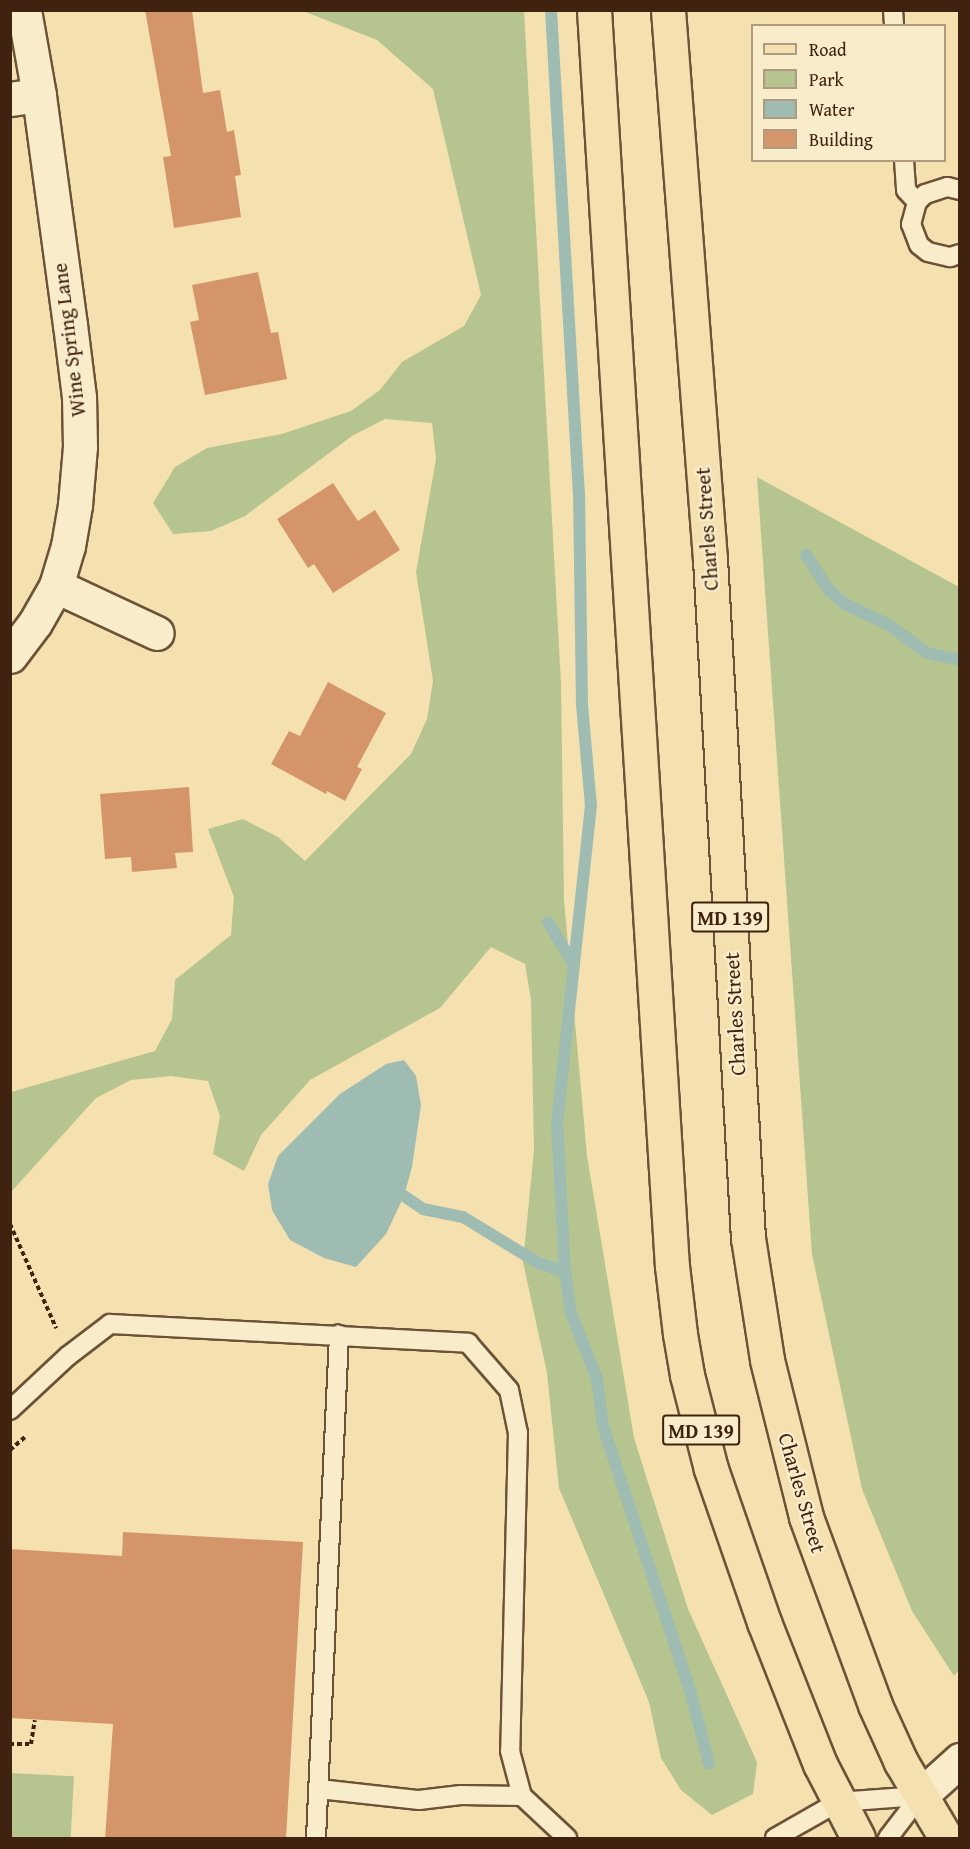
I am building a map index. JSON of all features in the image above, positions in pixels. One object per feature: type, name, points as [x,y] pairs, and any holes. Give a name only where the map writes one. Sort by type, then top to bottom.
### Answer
[{"type":"main road","name":"MD 139","points":[[594,10],[672,1266],[680,1334],[698,1419],[734,1538],[790,1689],[838,1802],[858,1839]]},
{"type":"main road","name":"Charles Street","points":[[668,10],[710,560],[748,1238],[767,1360],[806,1517],[876,1705],[901,1762],[946,1839]]},
{"type":"street","name":"Wine Spring Lane","points":[[10,656],[35,623],[57,586],[68,546],[81,447],[79,397],[25,97],[24,10]]},
{"type":"street","points":[[57,586],[157,633]]},
{"type":"street","points":[[920,1796],[960,1760]]},
{"type":"lane","points":[[904,162],[906,190],[917,202]]},
{"type":"lane","points":[[960,190],[947,187],[935,188],[917,202],[911,224],[919,245],[928,252],[939,256],[960,254]]},
{"type":"lane","points":[[10,1410],[68,1356],[110,1324],[468,1343],[509,1390],[518,1433],[510,1751],[522,1796],[567,1839]]},
{"type":"lane","points":[[316,1839],[339,1335]]},
{"type":"lane","points":[[319,1790],[419,1800],[461,1795],[522,1796]]},
{"type":"lane","points":[[775,1839],[838,1802],[920,1796]]},
{"type":"lane","points":[[888,1839],[920,1796]]},
{"type":"path","points":[[10,1744],[31,1744],[35,1720]]},
{"type":"green space","points":[[303,11],[524,11],[561,683],[564,900],[587,1156],[634,1438],[688,1609],[757,1762],[753,1794],[712,1815],[681,1790],[661,1758],[649,1702],[559,1488],[547,1373],[523,1262],[534,1150],[531,1000],[525,964],[491,947],[440,1008],[310,1080],[261,1135],[244,1171],[213,1154],[220,1116],[208,1081],[171,1076],[131,1080],[96,1098],[11,1192],[11,1092],[155,1051],[172,1019],[175,980],[231,935],[234,897],[208,829],[243,819],[278,837],[305,861],[411,754],[427,719],[433,681],[416,572],[436,459],[432,423],[385,419],[352,436],[245,516],[211,531],[173,534],[153,503],[175,467],[207,448],[282,434],[351,411],[380,390],[402,362],[464,326],[481,295],[433,89],[377,40]]},
{"type":"green space","points":[[757,477],[959,587],[960,1669],[954,1676],[912,1611],[862,1489],[812,1254]]},
{"type":"green space","points":[[10,1773],[74,1776],[71,1838],[10,1838]]},
{"type":"water","points":[[404,1060],[416,1076],[421,1105],[412,1167],[404,1196],[386,1234],[356,1267],[324,1258],[290,1240],[272,1210],[268,1184],[278,1156],[340,1094],[386,1064]]},
{"type":"building","points":[[145,10],[192,10],[203,93],[220,90],[227,132],[234,130],[241,175],[235,176],[241,217],[174,228],[163,157],[171,156]]},
{"type":"building","points":[[258,272],[271,333],[278,332],[287,379],[205,395],[190,322],[199,320],[192,285]]},
{"type":"building","points":[[333,483],[358,521],[375,510],[400,550],[333,593],[314,564],[308,568],[277,519]]},
{"type":"building","points":[[328,682],[386,713],[357,767],[362,769],[345,801],[327,791],[326,794],[271,764],[289,731],[300,736]]},
{"type":"building","points":[[189,787],[193,852],[175,853],[177,868],[132,872],[131,857],[105,859],[100,794]]},
{"type":"building","points":[[123,1532],[303,1542],[286,1839],[105,1839],[113,1724],[10,1718],[10,1549],[122,1556]]},
{"type":"waterway","points":[[551,10],[579,492],[582,705],[591,805],[557,1121],[565,1272],[571,1313],[597,1379],[603,1426],[690,1690],[709,1764]]},
{"type":"waterway","points":[[806,555],[829,590],[845,604],[889,625],[927,653],[960,660]]},
{"type":"waterway","points":[[548,922],[574,965]]},
{"type":"waterway","points":[[404,1196],[423,1209],[463,1217],[538,1263],[565,1272]]}]
